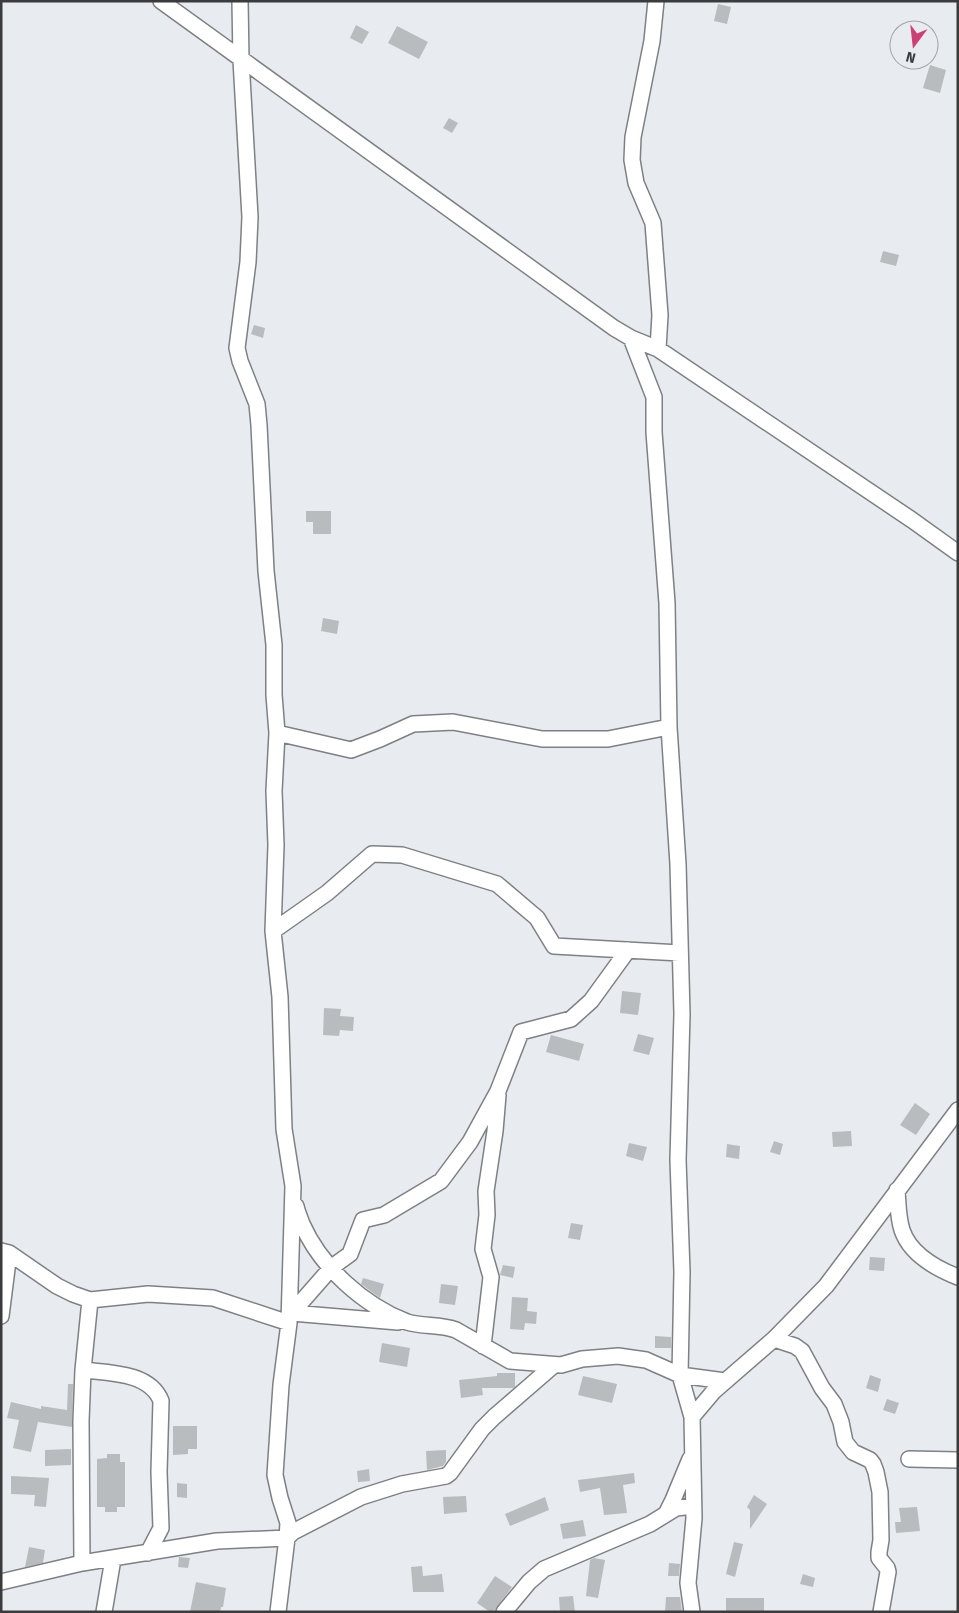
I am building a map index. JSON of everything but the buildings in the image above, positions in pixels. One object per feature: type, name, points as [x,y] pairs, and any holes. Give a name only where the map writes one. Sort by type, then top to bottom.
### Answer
[{"type":"street","points":[[161,1],[614,328],[658,350],[912,520],[958,553]]},
{"type":"street","points":[[240,1],[241,60],[250,217],[248,262],[237,348],[240,361],[257,404],[266,571],[274,645],[274,695],[277,733],[274,791],[276,845],[273,931],[280,997],[284,1123],[290,1162],[292,1200],[290,1317],[281,1385],[275,1475],[288,1522],[288,1538],[278,1612]]},
{"type":"street","points":[[656,1],[652,41],[636,119],[632,160],[636,183],[653,223],[660,315],[658,350]]},
{"type":"street","points":[[631,338],[654,397],[654,432],[667,603],[670,728],[678,864],[682,1014],[678,1160],[682,1272],[680,1375],[692,1417],[694,1518],[688,1583],[692,1612]]},
{"type":"street","points":[[277,733],[351,750],[413,724],[453,722],[542,739],[608,739],[670,728]]},
{"type":"street","points":[[273,931],[327,893],[372,854],[402,855],[497,884],[537,918],[554,946],[680,952]]},
{"type":"street","points":[[290,1317],[332,1267],[350,1254],[363,1220],[384,1216],[441,1181],[470,1142],[498,1091],[521,1032],[571,1019],[591,1000],[628,950]]},
{"type":"street","points":[[483,1346],[491,1277],[483,1249],[488,1215],[486,1192],[495,1131],[498,1091]]},
{"type":"street","points":[[692,1417],[708,1397],[774,1339],[826,1286],[958,1110]]},
{"type":"street","points":[[897,1190],[901,1228],[905,1238],[918,1254],[930,1263],[958,1277]]},
{"type":"street","points":[[292,1200],[310,1240],[354,1292],[376,1307],[410,1323]]},
{"type":"street","points":[[1,1316],[5,1252],[57,1286],[90,1300],[137,1294],[208,1298],[290,1317],[410,1323],[448,1327],[510,1361],[554,1365],[602,1356],[618,1356],[646,1360],[680,1375],[725,1381]]},
{"type":"street","points":[[82,1563],[81,1421],[83,1370],[90,1300]]},
{"type":"street","points":[[774,1339],[795,1346],[802,1351],[822,1388],[834,1404],[841,1422],[845,1442],[853,1452],[870,1460],[876,1472],[880,1492],[881,1540],[878,1552],[879,1558],[888,1572],[881,1612]]},
{"type":"street","points":[[1,1582],[82,1563],[217,1541],[288,1538],[293,1532],[361,1497],[402,1484],[448,1474],[482,1429],[554,1365]]},
{"type":"street","points":[[83,1370],[132,1377],[149,1385],[158,1392],[161,1401],[159,1472],[161,1528],[148,1553]]},
{"type":"street","points":[[667,1512],[693,1450]]},
{"type":"street","points":[[909,1459],[958,1460]]},
{"type":"street","points":[[504,1612],[529,1582],[544,1569],[650,1524],[667,1512],[682,1506],[693,1506]]},
{"type":"street","points":[[104,1612],[113,1559]]}]
